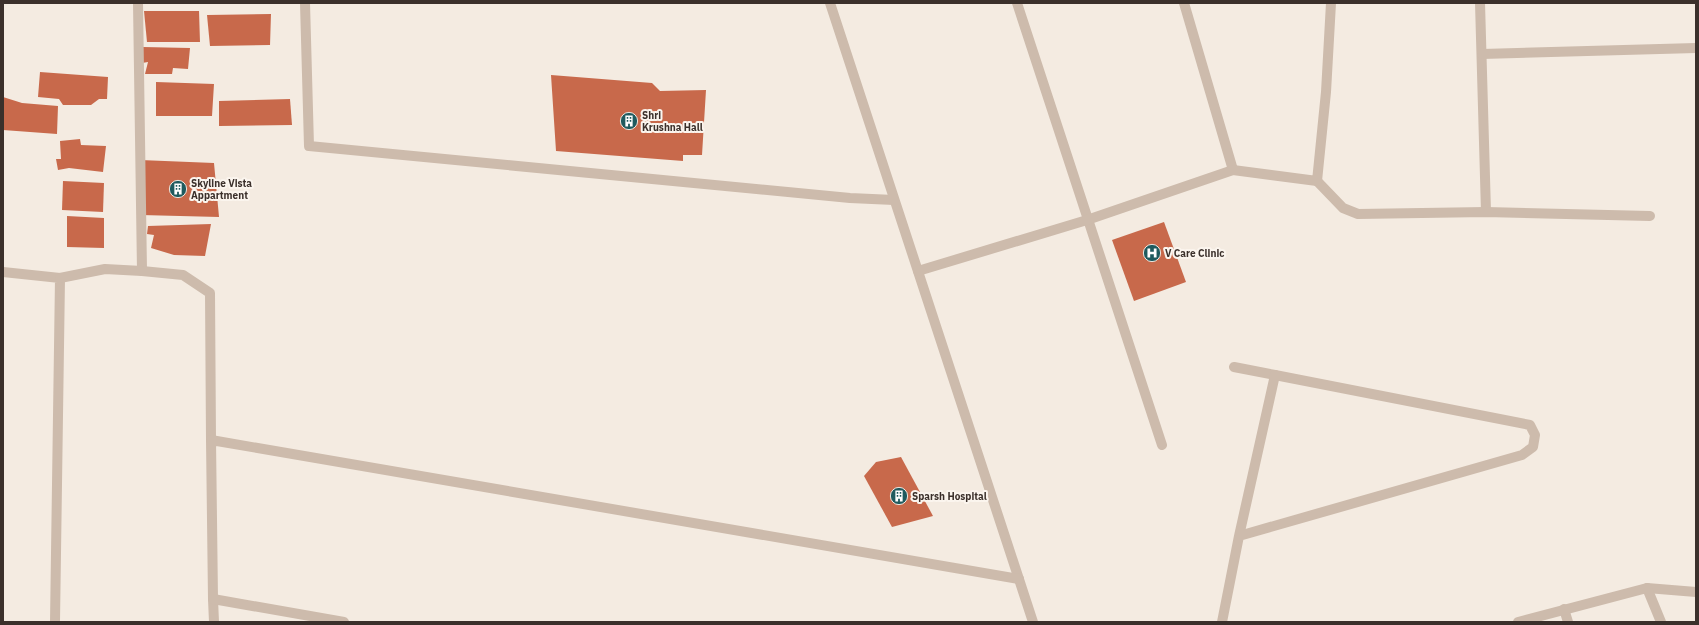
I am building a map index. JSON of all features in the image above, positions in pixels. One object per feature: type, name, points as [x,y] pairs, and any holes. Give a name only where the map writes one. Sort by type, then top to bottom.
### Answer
[{"type":"street","points":[[138,3],[142,271]]},
{"type":"street","points":[[305,3],[309,146],[842,197],[894,200]]},
{"type":"street","points":[[830,3],[1033,622]]},
{"type":"street","points":[[1017,3],[1162,445]]},
{"type":"street","points":[[1184,3],[1234,170]]},
{"type":"street","points":[[1317,181],[1326,92],[1331,3]]},
{"type":"street","points":[[1480,3],[1486,212]]},
{"type":"street","points":[[1482,54],[1696,48]]},
{"type":"street","points":[[918,271],[1087,220],[1234,170],[1317,181],[1343,208],[1358,214],[1486,212],[1650,216]]},
{"type":"street","points":[[3,272],[60,278],[105,268],[183,275],[210,293],[214,622]]},
{"type":"street","points":[[55,622],[60,278]]},
{"type":"street","points":[[1234,367],[1530,425],[1535,436],[1533,447],[1522,455],[1239,536]]},
{"type":"street","points":[[1222,622],[1239,536],[1275,375]]},
{"type":"street","points":[[211,440],[1019,579]]},
{"type":"street","points":[[1647,588],[1661,622]]},
{"type":"street","points":[[1518,622],[1647,588],[1696,592]]},
{"type":"street","points":[[213,599],[344,622]]},
{"type":"street","points":[[1564,609],[1568,622]]},
{"type":"building","points":[[144,11],[199,11],[200,42],[147,42]]},
{"type":"building","points":[[271,14],[270,45],[210,46],[207,15]]},
{"type":"building","points":[[143,47],[190,48],[188,69],[173,68],[172,74],[145,74],[148,62],[142,63]]},
{"type":"building","points":[[40,72],[108,77],[107,99],[99,99],[91,105],[63,105],[59,99],[38,97]]},
{"type":"building","name":"Shri Krushna Hall","points":[[551,75],[652,83],[660,91],[706,90],[702,155],[683,155],[683,161],[556,151]]},
{"type":"building","points":[[156,82],[214,84],[212,116],[156,116]]},
{"type":"building","points":[[3,97],[22,103],[58,106],[57,134],[3,130]]},
{"type":"building","points":[[290,99],[292,125],[219,126],[219,101]]},
{"type":"building","points":[[80,139],[81,145],[106,146],[103,172],[69,168],[58,170],[56,159],[61,159],[60,141]]},
{"type":"building","name":"Skyline Vista Appartment","points":[[140,160],[214,163],[219,217],[141,215]]},
{"type":"building","points":[[63,181],[104,183],[103,212],[62,210]]},
{"type":"building","points":[[67,216],[104,218],[104,248],[67,247]]},
{"type":"building","points":[[1164,222],[1186,282],[1134,301],[1112,240]]},
{"type":"building","points":[[211,224],[205,256],[174,255],[151,248],[154,235],[147,234],[148,226]]},
{"type":"building","name":"Sparsh Hospital","points":[[901,457],[933,516],[892,527],[864,476],[876,462]]},
{"type":"place","name":"Shri Krushna Hall","points":[[629,121]]},
{"type":"place","name":"Skyline Vista Appartment","points":[[178,189]]},
{"type":"place","name":"V Care Clinic","points":[[1152,253]]},
{"type":"place","name":"Sparsh Hospital","points":[[899,496]]}]
